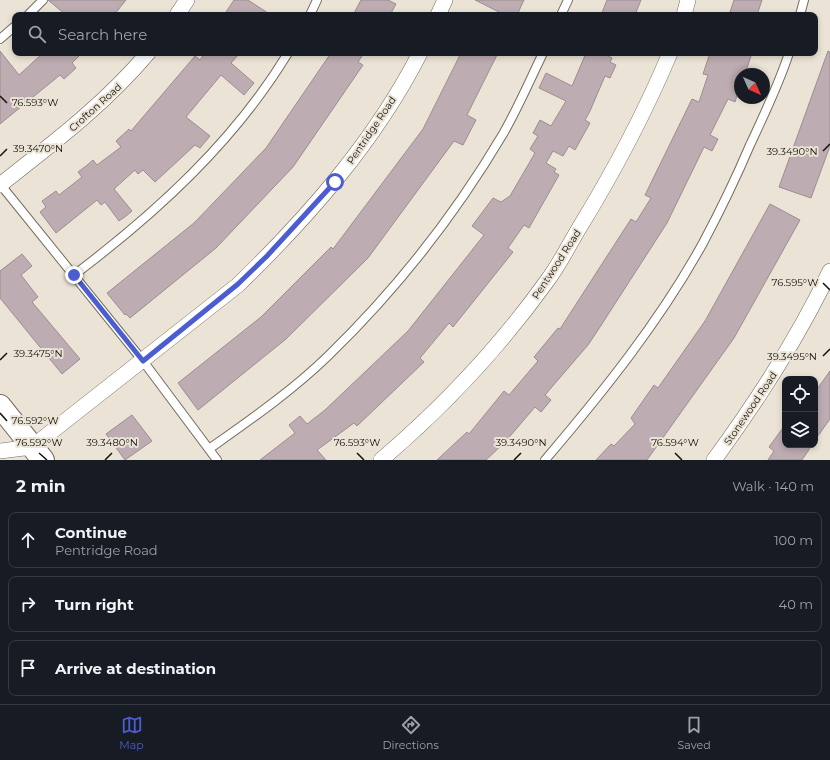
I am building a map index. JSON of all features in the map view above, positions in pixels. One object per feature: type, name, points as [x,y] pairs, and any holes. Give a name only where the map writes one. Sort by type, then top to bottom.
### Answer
[{"type":"main road","points":[[0,406],[38,453]]},
{"type":"street","points":[[179,12],[188,0]]},
{"type":"street","points":[[439,12],[445,0]]},
{"type":"street","points":[[685,12],[688,0]]},
{"type":"street","name":"Crofton Road","points":[[0,185],[101,103],[128,77],[146,56]]},
{"type":"street","name":"Pentridge Road","points":[[0,451],[38,453],[143,361],[238,284],[319,201],[373,130],[418,56]]},
{"type":"street","name":"Pentwood Road","points":[[381,460],[411,434],[452,394],[495,347],[548,280],[601,192],[628,143],[669,56]]},
{"type":"street","name":"Stonewood Road","points":[[714,460],[773,375],[830,271]]},
{"type":"lane","points":[[31,12],[43,0]]},
{"type":"lane","points":[[311,12],[317,0]]},
{"type":"lane","points":[[562,12],[568,0]]},
{"type":"lane","points":[[801,12],[804,0]]},
{"type":"lane","points":[[0,39],[12,29]]},
{"type":"lane","points":[[74,275],[152,213],[197,170],[247,111],[270,81],[286,56]]},
{"type":"lane","points":[[209,449],[285,393],[327,357],[372,311],[405,273],[446,222],[474,180],[503,132],[541,56]]},
{"type":"lane","points":[[545,460],[591,406],[630,355],[675,289],[702,244],[731,189],[757,131],[787,56]]},
{"type":"lane","points":[[0,185],[143,361],[217,460]]},
{"type":"building","points":[[48,0],[126,0],[116,12],[62,12]]},
{"type":"building","points":[[234,0],[248,0],[266,12],[226,12]]},
{"type":"building","points":[[361,0],[388,0],[396,4],[392,12],[355,12]]},
{"type":"building","points":[[475,0],[524,0],[518,12],[499,12]]},
{"type":"building","points":[[607,0],[641,0],[636,12],[602,12]]},
{"type":"building","points":[[734,0],[762,0],[758,12],[730,12]]},
{"type":"building","points":[[0,51],[19,75],[40,56],[79,56],[72,63],[76,68],[64,79],[60,75],[0,124]]},
{"type":"building","points":[[828,51],[830,52],[830,146],[811,198],[779,187]]},
{"type":"building","points":[[195,56],[200,60],[203,56],[237,56],[231,63],[254,83],[244,95],[221,75],[186,117],[210,136],[200,148],[195,145],[155,182],[143,170],[138,174],[135,170],[114,189],[132,211],[126,216],[119,221],[105,202],[101,205],[97,200],[56,233],[40,212],[46,207],[42,201],[56,191],[59,195],[82,177],[78,172],[93,160],[97,165],[121,147],[116,141],[129,129],[131,131]]},
{"type":"building","points":[[329,56],[362,56],[358,62],[363,65],[293,167],[216,248],[130,318],[126,314],[125,315],[107,293],[194,223],[266,148]]},
{"type":"building","points":[[460,56],[496,56],[467,115],[476,120],[463,145],[454,141],[368,258],[286,339],[198,410],[178,383],[261,317],[331,247],[333,249],[423,129]]},
{"type":"building","points":[[585,56],[608,56],[612,58],[610,62],[616,65],[610,78],[605,76],[585,120],[590,123],[575,150],[569,146],[563,156],[553,151],[546,163],[556,169],[554,172],[559,175],[529,228],[524,225],[508,248],[513,252],[453,327],[449,323],[420,358],[424,362],[357,426],[354,423],[317,450],[326,460],[260,460],[295,433],[289,425],[300,416],[307,424],[325,410],[408,331],[484,235],[472,226],[493,198],[501,202],[510,196],[535,153],[530,149],[538,136],[533,133],[540,120],[551,126],[566,101],[539,88],[546,73],[572,86]]},
{"type":"building","points":[[709,56],[751,56],[747,68],[734,68],[734,102],[728,99],[710,135],[718,139],[712,151],[704,147],[667,223],[588,345],[545,395],[551,400],[541,412],[535,407],[505,442],[486,460],[437,460],[467,432],[469,434],[504,391],[509,395],[538,361],[534,357],[558,328],[560,329],[631,219],[636,222],[651,198],[645,195],[692,99],[699,102],[708,75],[703,74]]},
{"type":"building","points":[[770,204],[800,220],[734,338],[647,460],[596,460],[611,444],[614,446],[635,424],[631,418],[654,385],[658,388],[705,321]]},
{"type":"building","points":[[22,254],[32,266],[21,275],[38,297],[32,302],[80,359],[62,374],[0,298],[0,271]]},
{"type":"building","points":[[830,371],[830,419],[818,436],[818,412],[818,388]]},
{"type":"building","points":[[132,415],[152,441],[125,460],[106,434]]},
{"type":"building","points":[[782,429],[782,448],[810,448],[802,460],[768,460],[774,451],[769,447]]},
{"type":"route","points":[[74,275],[143,361],[238,284],[267,256],[335,182]]}]
